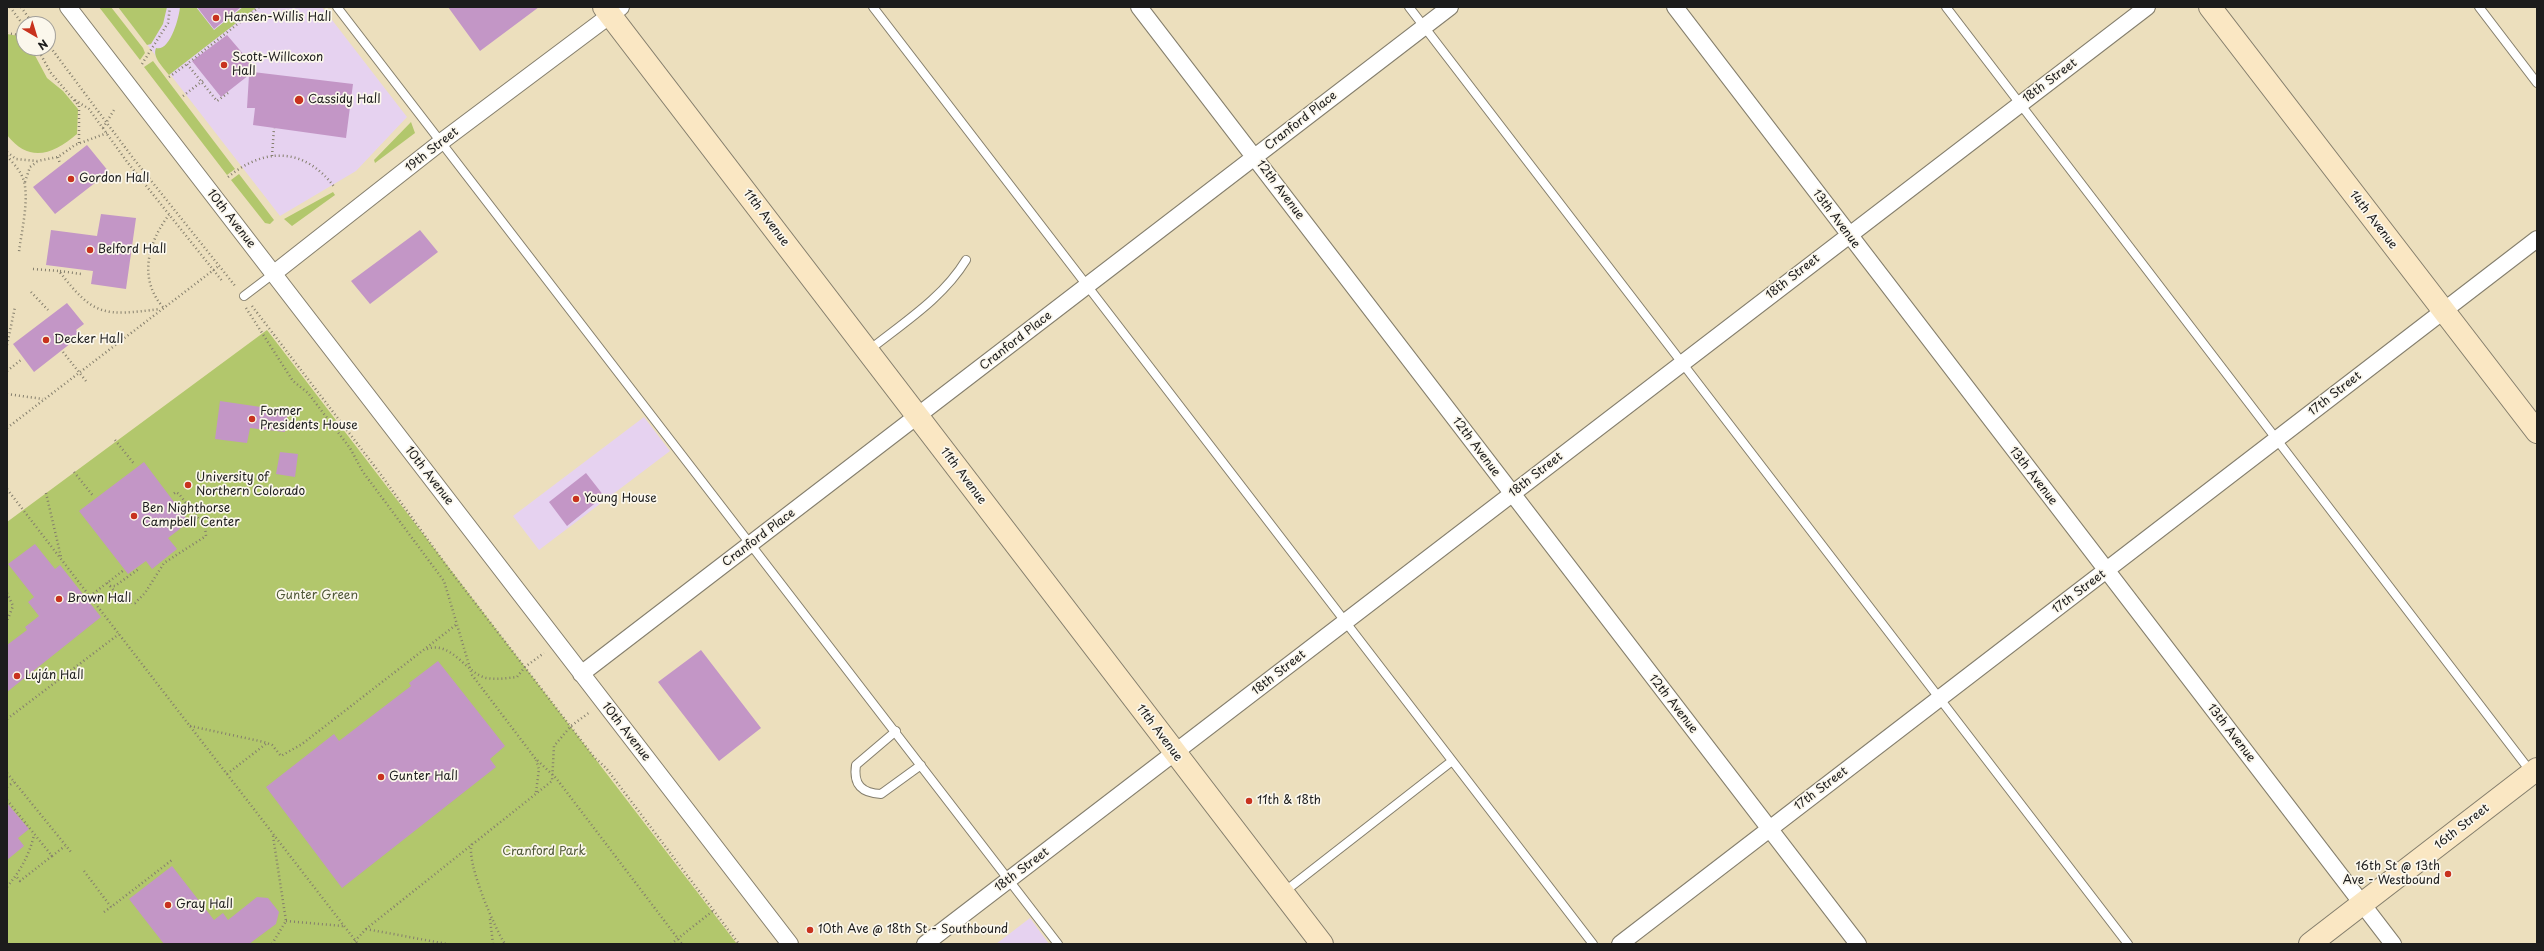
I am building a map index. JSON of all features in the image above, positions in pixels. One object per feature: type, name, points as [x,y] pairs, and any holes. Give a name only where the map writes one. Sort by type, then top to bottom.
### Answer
[{"type":"main road","name":"14th Avenue","points":[[2210,7],[2537,432]]},
{"type":"main road","name":"11th Avenue","points":[[612,10],[917,417],[1174,754],[1322,944]]},
{"type":"main road","name":"16th Street","points":[[2310,944],[2535,775]]},
{"type":"street","name":"10th Avenue","points":[[68,7],[790,944]]},
{"type":"street","name":"12th Avenue","points":[[1139,7],[1858,944]]},
{"type":"street","name":"Cranford Place","points":[[582,674],[1450,7]]},
{"type":"street","name":"13th Avenue","points":[[1675,7],[1848,235],[2363,903],[2393,944]]},
{"type":"street","name":"18th Street","points":[[925,944],[1682,362],[2147,7]]},
{"type":"street","name":"19th Street","points":[[273,274],[612,10]]},
{"type":"street","name":"17th Street","points":[[1620,944],[2537,239]]},
{"type":"lane","points":[[338,7],[752,543],[1058,944]]},
{"type":"lane","points":[[873,7],[1593,944]]},
{"type":"lane","points":[[1409,7],[2128,944]]},
{"type":"lane","points":[[1946,7],[2535,775]]},
{"type":"lane","points":[[2479,7],[2537,83]]},
{"type":"lane","points":[[868,352],[942,293],[954,280],[966,260]]},
{"type":"lane","name":"19th Street","points":[[244,296],[273,274]]},
{"type":"lane","points":[[896,731],[856,765],[854,774],[858,785],[868,793],[881,794],[921,765]]},
{"type":"lane","points":[[1282,892],[1452,761]]},
{"type":"path","points":[[10,7],[17,16]]},
{"type":"path","points":[[21,7],[27,16]]},
{"type":"path","points":[[142,64],[168,24],[170,7]]},
{"type":"path","points":[[169,77],[259,7]]},
{"type":"path","points":[[56,55],[107,123],[312,382],[448,569],[594,757],[606,768],[739,944]]},
{"type":"path","points":[[40,56],[50,73],[79,106],[79,143]]},
{"type":"path","points":[[187,64],[217,101],[228,93]]},
{"type":"path","points":[[183,96],[205,79]]},
{"type":"path","points":[[75,100],[81,102],[89,109],[169,215],[223,282]]},
{"type":"path","points":[[103,128],[114,110]]},
{"type":"path","points":[[272,156],[274,128]]},
{"type":"path","points":[[7,152],[16,159],[37,161],[58,157],[79,143],[107,133]]},
{"type":"path","points":[[7,156],[22,176],[25,184]]},
{"type":"path","points":[[58,157],[60,164]]},
{"type":"path","points":[[228,177],[247,163],[260,157],[295,157],[310,163],[320,170],[335,188]]},
{"type":"path","points":[[18,252],[24,211],[25,184],[30,167],[37,161]]},
{"type":"path","points":[[162,308],[152,290],[148,276],[148,259],[152,241],[169,215]]},
{"type":"path","points":[[7,428],[162,308],[219,266]]},
{"type":"path","points":[[33,269],[81,274]]},
{"type":"path","points":[[59,271],[77,294],[94,308],[119,312],[162,308]]},
{"type":"path","points":[[32,292],[48,310]]},
{"type":"path","points":[[244,306],[293,381],[308,393],[350,448],[363,472],[444,581],[469,666],[481,689],[506,717],[535,758],[554,776],[682,944]]},
{"type":"path","points":[[7,345],[15,307]]},
{"type":"path","points":[[63,352],[86,381]]},
{"type":"path","points":[[7,371],[22,359]]},
{"type":"path","points":[[7,394],[44,400]]},
{"type":"path","points":[[115,440],[135,465]]},
{"type":"path","points":[[74,472],[94,497]]},
{"type":"path","points":[[7,489],[358,944]]},
{"type":"path","points":[[107,583],[124,602],[134,603],[145,593],[164,563],[206,536],[205,527],[179,494],[176,492],[172,496]]},
{"type":"path","points":[[46,493],[61,559]]},
{"type":"path","points":[[110,586],[115,586],[140,568]]},
{"type":"path","points":[[90,596],[124,570]]},
{"type":"path","points":[[7,593],[13,606],[7,620]]},
{"type":"path","points":[[190,726],[267,743],[272,745],[281,756],[302,744],[457,624]]},
{"type":"path","points":[[7,719],[119,634]]},
{"type":"path","points":[[423,650],[432,647],[441,648],[485,678],[501,680],[517,677],[525,667],[547,651]]},
{"type":"path","points":[[352,944],[354,940],[366,929],[473,842],[552,781],[554,776],[554,746],[571,726],[592,711]]},
{"type":"path","points":[[227,774],[267,743]]},
{"type":"path","points":[[535,758],[539,769],[536,793]]},
{"type":"path","points":[[7,773],[71,852]]},
{"type":"path","points":[[7,787],[14,782]]},
{"type":"path","points":[[7,800],[52,856]]},
{"type":"path","points":[[272,833],[286,921],[272,944]]},
{"type":"path","points":[[7,887],[16,876],[30,852],[35,835]]},
{"type":"path","points":[[473,842],[472,856],[489,913],[493,944]]},
{"type":"path","points":[[16,876],[20,881],[66,846]]},
{"type":"path","points":[[104,912],[172,860]]},
{"type":"path","points":[[84,871],[111,907]]},
{"type":"path","points":[[671,944],[714,910]]},
{"type":"path","points":[[489,913],[505,944]]},
{"type":"path","points":[[286,921],[343,926]]},
{"type":"path","points":[[366,929],[447,944]]},
{"type":"shaded area","points":[[118,7],[322,7],[407,117],[356,171],[280,216]]},
{"type":"shaded area","points":[[644,417],[670,451],[539,550],[513,516]]},
{"type":"shaded area","points":[[1030,918],[1049,944],[996,944]]},
{"type":"green space","points":[[99,7],[111,7],[143,48],[145,53],[140,60]]},
{"type":"green space","points":[[118,7],[167,7],[163,24],[151,44],[147,45]]},
{"type":"green space","points":[[180,7],[196,7],[214,30],[243,7],[257,7],[169,75],[159,62],[155,51],[156,48],[161,48],[166,45],[173,33]]},
{"type":"green space","points":[[7,34],[16,36],[16,56],[35,56],[47,78],[63,91],[78,109],[77,134],[59,147],[50,151],[33,153],[24,150],[7,135]]},
{"type":"green space","points":[[153,61],[235,169],[227,175],[144,67]]},
{"type":"green space","points":[[411,122],[415,133],[375,163],[374,160]]},
{"type":"green space","points":[[239,174],[274,220],[270,224],[265,223],[231,180]]},
{"type":"green space","points":[[333,192],[335,195],[292,226],[284,219]]},
{"type":"green space","name":"University of Northern Colorado","points":[[267,330],[737,944],[7,944],[7,522]]},
{"type":"building","name":"Hansen-Willis Hall","points":[[197,7],[241,7],[214,29]]},
{"type":"building","points":[[448,7],[539,7],[480,51]]},
{"type":"building","name":"Cassidy Hall","points":[[227,35],[256,69],[253,72],[353,84],[346,138],[253,125],[255,108],[247,108],[249,75],[221,97],[192,61]]},
{"type":"building","name":"Gordon Hall","points":[[87,145],[109,172],[55,214],[33,187]]},
{"type":"building","name":"Belford Hall","points":[[101,214],[136,218],[126,289],[91,284],[93,271],[46,265],[51,230],[97,236]]},
{"type":"building","points":[[420,230],[438,252],[370,304],[351,281]]},
{"type":"building","name":"Decker Hall","points":[[67,303],[84,324],[76,330],[80,336],[34,372],[13,344]]},
{"type":"building","name":"Former Presidents House","points":[[220,401],[288,411],[285,432],[250,428],[247,443],[215,439]]},
{"type":"building","points":[[280,452],[298,454],[295,477],[276,474]]},
{"type":"building","name":"Ben Nighthorse Campbell Center","points":[[144,462],[189,522],[168,538],[177,549],[152,569],[146,561],[128,574],[79,511]]},
{"type":"building","name":"Young House","points":[[586,473],[604,496],[567,526],[549,502]]},
{"type":"building","name":"Brown Hall","points":[[35,544],[55,569],[60,565],[101,617],[7,692],[7,645],[27,630],[25,627],[39,616],[28,602],[34,597],[8,564]]},
{"type":"building","points":[[701,650],[761,728],[719,761],[658,682]]},
{"type":"building","name":"Gunter Hall","points":[[438,661],[505,746],[490,759],[496,767],[342,888],[266,787],[334,734],[339,741],[411,686],[409,683]]},
{"type":"building","points":[[7,803],[29,829],[18,838],[24,846],[7,860]]},
{"type":"building","name":"Gray Hall","points":[[172,866],[214,920],[223,913],[228,920],[257,897],[268,898],[279,912],[276,924],[249,944],[164,944],[129,899]]},
{"type":"place","name":"Hansen-Willis Hall","points":[[216,18]]},
{"type":"place","name":"Scott-Willcoxon Hall","points":[[224,65]]},
{"type":"place","name":"Cassidy Hall","points":[[299,100]]},
{"type":"place","name":"Gordon Hall","points":[[71,179]]},
{"type":"place","name":"Belford Hall","points":[[90,250]]},
{"type":"place","name":"Decker Hall","points":[[46,340]]},
{"type":"place","name":"Former Presidents House","points":[[252,419]]},
{"type":"place","name":"University of Northern Colorado","points":[[188,485]]},
{"type":"place","name":"Young House","points":[[576,499]]},
{"type":"place","name":"Ben Nighthorse Campbell Center","points":[[134,516]]},
{"type":"place","name":"Brown Hall","points":[[59,599]]},
{"type":"place","name":"Luján Hall","points":[[17,676]]},
{"type":"place","name":"Gunter Hall","points":[[381,777]]},
{"type":"place","name":"11th & 18th","points":[[1249,801]]},
{"type":"place","name":"16th St @ 13th Ave - Westbound","points":[[2448,874]]},
{"type":"place","name":"Gray Hall","points":[[168,905]]},
{"type":"place","name":"10th Ave @ 18th St - Southbound","points":[[810,930]]},
{"type":"park label","name":"Gunter Green","points":[[317,596]]},
{"type":"park label","name":"Cranford Park","points":[[544,852]]}]
